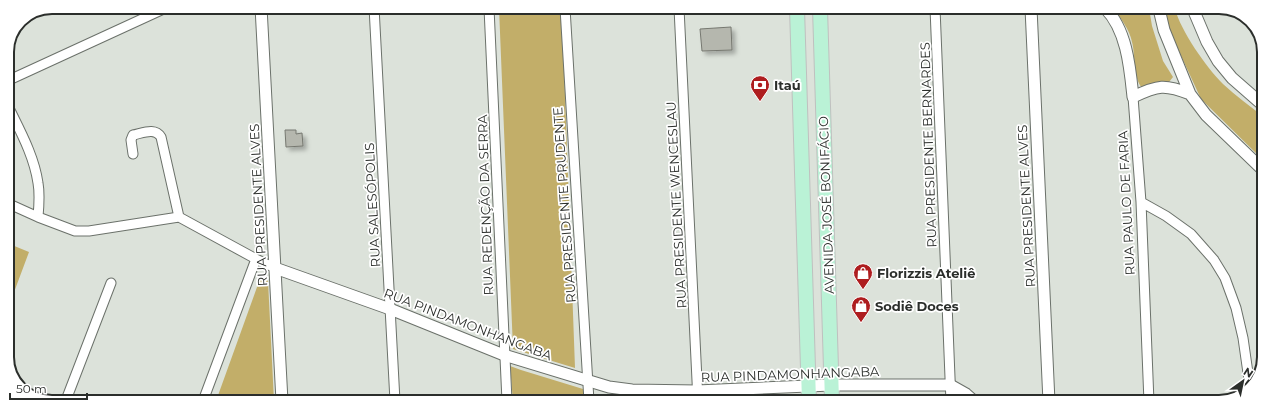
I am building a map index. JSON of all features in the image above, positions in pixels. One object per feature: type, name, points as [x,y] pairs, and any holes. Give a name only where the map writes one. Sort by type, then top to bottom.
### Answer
[{"type":"main road","name":"AVENIDA JOSÉ BONIFÁCIO","points":[[797,14],[809,395]]},
{"type":"main road","name":"AVENIDA JOSÉ BONIFÁCIO","points":[[820,14],[832,395]]},
{"type":"street","points":[[14,78],[153,14]]},
{"type":"street","name":"RUA PRESIDENTE ALVES","points":[[261,14],[282,395]]},
{"type":"street","name":"RUA SALESÓPOLIS","points":[[374,14],[395,395]]},
{"type":"street","name":"RUA REDENÇÃO DA SERRA","points":[[489,14],[507,395]]},
{"type":"street","name":"RUA PRESIDENTE PRUDENTE","points":[[565,14],[589,395]]},
{"type":"street","name":"RUA PRESIDENTE WENCESLAU","points":[[680,14],[698,395]]},
{"type":"street","name":"RUA PRESIDENTE BERNARDES","points":[[936,14],[951,395]]},
{"type":"street","name":"RUA PRESIDENTE ALVES","points":[[1031,14],[1049,395]]},
{"type":"street","name":"RUA PAULO DE FARIA","points":[[1109,14],[1122,33],[1125,42],[1133,97],[1140,202],[1149,395]]},
{"type":"street","points":[[1160,14],[1164,30],[1190,94],[1206,115],[1257,164]]},
{"type":"street","points":[[1196,14],[1207,42],[1218,61],[1232,78],[1257,100]]},
{"type":"street","points":[[1133,97],[1156,87],[1174,87],[1190,94]]},
{"type":"street","points":[[14,119],[36,172],[40,197],[38,217]]},
{"type":"street","points":[[14,206],[75,231],[90,231],[179,215],[159,133],[151,131],[134,135],[131,140],[133,154]]},
{"type":"street","points":[[1140,202],[1166,216],[1191,234],[1214,260],[1225,278],[1236,308],[1243,338],[1249,380]]},
{"type":"street","name":"RUA PINDAMONHANGABA","points":[[179,215],[256,259],[275,268],[390,309],[504,355],[588,382],[609,387],[687,395]]},
{"type":"street","points":[[205,395],[256,259]]},
{"type":"street","points":[[68,395],[111,283]]},
{"type":"street","name":"RUA PINDAMONHANGABA","points":[[710,395],[831,385],[950,385]]},
{"type":"street","points":[[950,385],[967,395]]},
{"type":"shaded area","points":[[499,14],[562,14],[575,368],[513,349]]},
{"type":"shaded area","points":[[1118,14],[1150,14],[1152,26],[1163,61],[1173,77],[1169,82],[1142,88],[1135,72],[1133,48],[1127,29]]},
{"type":"shaded area","points":[[1164,14],[1177,14],[1188,38],[1216,77],[1257,112],[1257,154],[1201,99],[1165,21]]},
{"type":"shaded area","points":[[14,246],[29,252],[14,292]]},
{"type":"shaded area","points":[[261,276],[268,281],[274,395],[218,395]]},
{"type":"shaded area","points":[[510,366],[583,389],[584,395],[512,395]]},
{"type":"building","points":[[731,27],[732,50],[702,51],[700,29]]},
{"type":"building","points":[[285,130],[296,130],[296,134],[302,133],[303,146],[286,147]]},
{"type":"place","name":"Itaú","points":[[760,102]]},
{"type":"place","name":"Florizzis Ateliê","points":[[863,290]]},
{"type":"place","name":"Sodiê Doces","points":[[861,323]]}]
